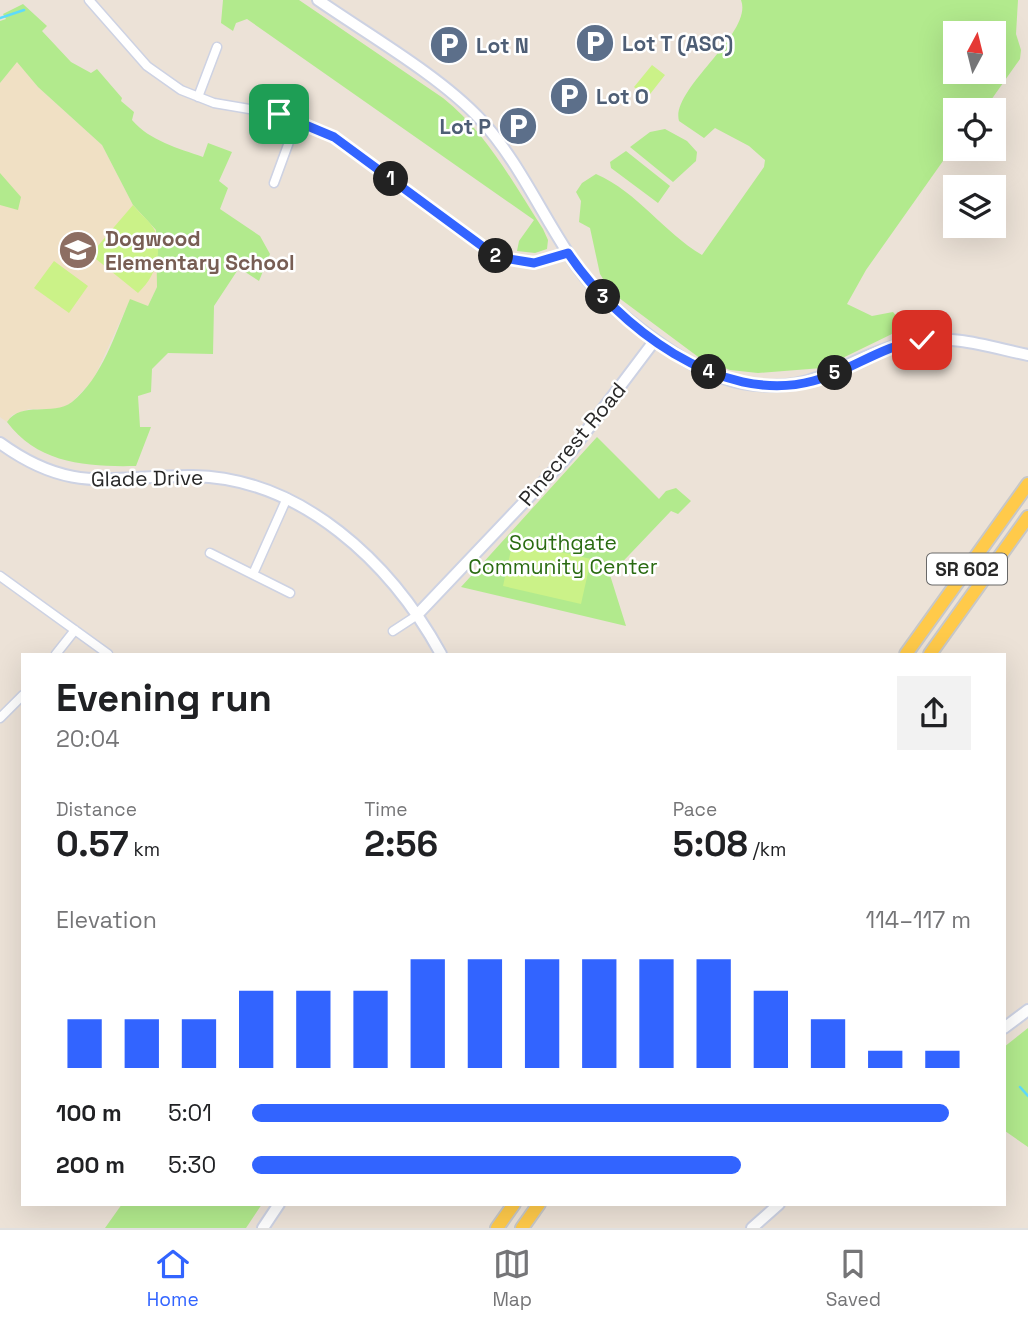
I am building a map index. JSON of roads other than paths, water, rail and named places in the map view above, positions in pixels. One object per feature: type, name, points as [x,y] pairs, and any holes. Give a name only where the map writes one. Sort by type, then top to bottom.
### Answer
[{"type":"main road","name":"SR 602","points":[[907,653],[1028,484]]},
{"type":"main road","name":"SR 602","points":[[931,653],[1028,517]]},
{"type":"main road","points":[[497,1228],[513,1206]]},
{"type":"main road","points":[[522,1228],[538,1206]]},
{"type":"street","points":[[89,0],[147,66],[171,84],[198,97],[298,120],[344,144],[497,257],[534,263],[568,253]]},
{"type":"street","points":[[318,0],[452,93],[480,120],[568,253],[603,296],[655,340],[719,377],[774,386],[816,380],[885,350],[915,341],[967,341],[1028,357]]},
{"type":"street","points":[[198,97],[217,47]]},
{"type":"street","points":[[274,183],[298,120]]},
{"type":"street","name":"Pinecrest Road","points":[[393,631],[416,616],[557,468],[605,410],[655,340]]},
{"type":"street","name":"Glade Drive","points":[[0,443],[37,466],[75,478],[108,481],[209,477],[253,485],[287,498],[315,513],[343,534],[416,616],[440,653]]},
{"type":"street","points":[[253,574],[287,498]]},
{"type":"street","points":[[210,553],[290,593]]},
{"type":"street","points":[[0,576],[107,653]]},
{"type":"street","points":[[57,653],[75,630]]},
{"type":"street","points":[[0,718],[21,697]]},
{"type":"street","points":[[1006,1026],[1028,1010]]},
{"type":"street","points":[[263,1228],[278,1206]]},
{"type":"street","points":[[752,1228],[777,1206]]},
{"type":"waterway","points":[[0,18],[24,10]]},
{"type":"waterway","points":[[1020,1087],[1028,1096]]},
{"type":"place","name":"Lot T (ASC)","points":[[595,43]]},
{"type":"place","name":"Lot N","points":[[449,45]]},
{"type":"place","name":"Lot O","points":[[569,96]]},
{"type":"place","name":"Lot P","points":[[518,126]]},
{"type":"place","name":"Dogwood Elementary School","points":[[78,250]]},
{"type":"park label","name":"Southgate Community Center","points":[[563,554]]}]
